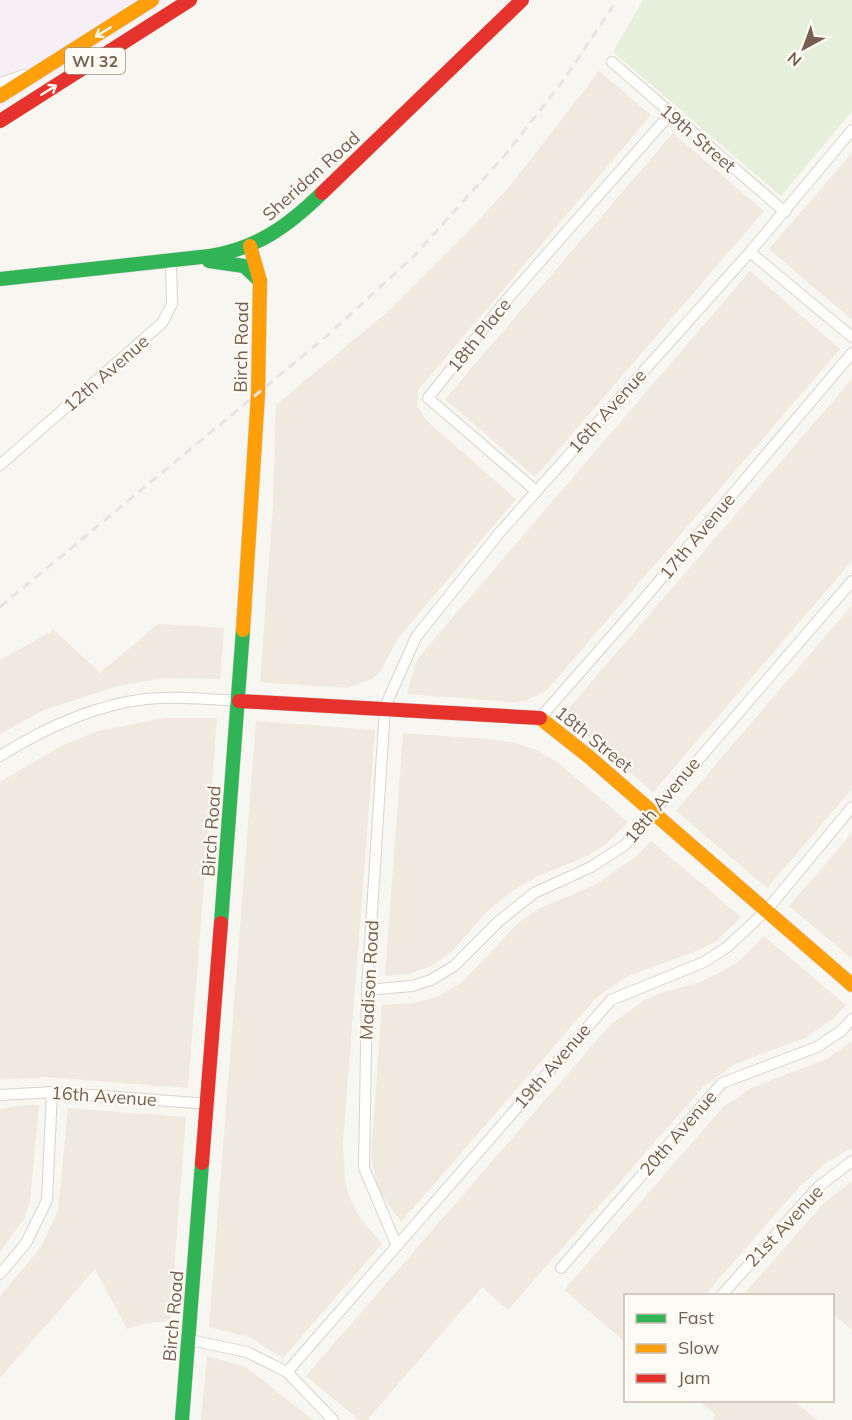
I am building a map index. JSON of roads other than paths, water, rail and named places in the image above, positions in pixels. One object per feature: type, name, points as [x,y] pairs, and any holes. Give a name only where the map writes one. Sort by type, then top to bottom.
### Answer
[{"type":"street","name":"WI 32","points":[[0,96],[152,0]]},
{"type":"street","name":"WI 32","points":[[0,121],[190,0]]},
{"type":"street","name":"Sheridan Road","points":[[0,279],[197,258],[250,246],[291,223],[522,0]]},
{"type":"street","name":"19th Street","points":[[612,62],[784,212]]},
{"type":"street","points":[[0,83],[45,68]]},
{"type":"street","name":"18th Place","points":[[535,490],[428,398],[503,304],[670,114]]},
{"type":"street","name":"16th Avenue","points":[[385,707],[416,638],[535,490],[750,252],[852,130]]},
{"type":"street","name":"Birch Road","points":[[182,1420],[239,701],[258,394],[260,281],[250,246]]},
{"type":"street","points":[[750,252],[852,337]]},
{"type":"street","points":[[197,258],[244,266],[260,281]]},
{"type":"street","name":"12th Avenue","points":[[0,465],[162,323],[172,304],[171,260]]},
{"type":"street","name":"17th Avenue","points":[[540,718],[852,353]]},
{"type":"street","name":"18th Avenue","points":[[367,990],[412,986],[431,980],[454,966],[498,922],[534,893],[591,867],[625,845],[852,581]]},
{"type":"street","points":[[0,756],[70,720],[144,699],[191,697],[239,701]]},
{"type":"street","name":"18th Street","points":[[239,701],[385,707],[540,718],[852,985]]},
{"type":"street","name":"Madison Road","points":[[385,707],[367,990],[364,1168],[397,1246]]},
{"type":"street","name":"19th Avenue","points":[[287,1372],[611,1000],[704,962],[727,947],[766,910],[852,807]]},
{"type":"street","name":"20th Avenue","points":[[561,1268],[722,1083],[817,1047],[852,1019]]},
{"type":"street","points":[[0,1274],[26,1243],[47,1200],[52,1092]]},
{"type":"street","name":"16th Avenue","points":[[0,1095],[52,1092],[208,1104]]},
{"type":"street","name":"21st Avenue","points":[[723,1294],[817,1188],[836,1171],[852,1161]]},
{"type":"street","points":[[190,1340],[247,1352],[287,1372],[333,1420]]},
{"type":"railway","points":[[0,607],[328,335],[414,256],[505,155],[563,81],[617,0]]}]
